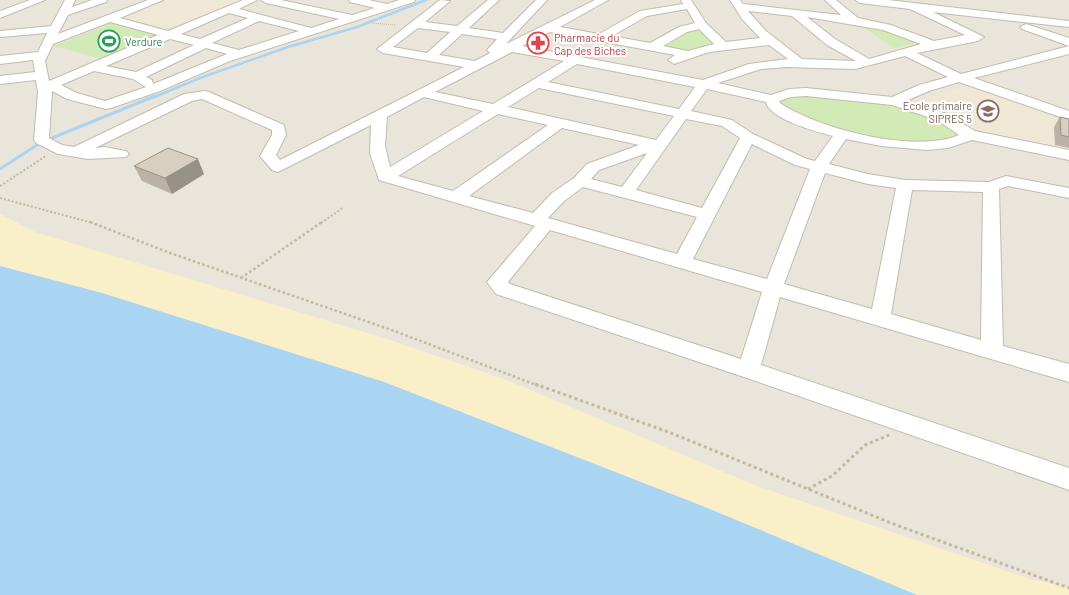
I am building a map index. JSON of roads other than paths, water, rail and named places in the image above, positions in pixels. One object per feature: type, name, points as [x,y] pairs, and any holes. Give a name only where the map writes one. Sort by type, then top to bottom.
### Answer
[{"type":"street","points":[[0,15],[40,0]]},
{"type":"street","points":[[70,0],[41,58],[46,83],[42,140],[58,149],[76,152],[121,154]]},
{"type":"street","points":[[64,13],[102,0]]},
{"type":"street","points":[[50,42],[158,0]]},
{"type":"street","points":[[0,80],[46,83],[80,73],[252,0]]},
{"type":"street","points":[[266,0],[354,18]]},
{"type":"street","points":[[354,0],[388,7]]},
{"type":"street","points":[[46,83],[72,96],[103,105],[155,88],[201,68],[241,54],[410,0]]},
{"type":"street","points":[[429,57],[494,0]]},
{"type":"street","points":[[506,44],[542,0]]},
{"type":"street","points":[[76,152],[189,98],[204,95],[279,128],[278,135],[268,156],[278,167],[422,92],[506,44],[548,28],[603,0]]},
{"type":"street","points":[[830,0],[855,21],[883,38]]},
{"type":"street","points":[[860,0],[923,5],[1069,24]]},
{"type":"street","points":[[445,1],[383,49],[472,64]]},
{"type":"street","points":[[601,38],[644,13],[687,3],[702,25],[722,45]]},
{"type":"street","points":[[737,3],[895,29],[933,45]]},
{"type":"street","points":[[737,3],[770,41],[791,54],[799,63]]},
{"type":"street","points":[[626,193],[703,85],[736,70],[799,63],[840,66],[868,62],[903,50],[978,36],[923,5]]},
{"type":"street","points":[[0,34],[20,7]]},
{"type":"street","points":[[229,10],[311,31]]},
{"type":"street","points":[[796,14],[831,42],[868,62]]},
{"type":"street","points":[[989,14],[1069,42]]},
{"type":"street","points":[[137,76],[257,18]]},
{"type":"street","points":[[110,19],[241,54]]},
{"type":"street","points":[[415,24],[459,30],[506,44],[576,60],[772,99],[789,93],[806,92],[894,101],[942,117],[970,135],[1069,155]]},
{"type":"street","points":[[652,47],[683,28],[702,25]]},
{"type":"street","points":[[0,34],[56,28]]},
{"type":"street","points":[[548,28],[687,54]]},
{"type":"street","points":[[652,75],[669,62],[687,54],[722,45],[770,41]]},
{"type":"street","points":[[903,50],[960,78],[1069,116]]},
{"type":"street","points":[[894,101],[924,88],[1069,50]]},
{"type":"street","points":[[0,60],[41,58],[60,67],[80,73]]},
{"type":"street","points":[[385,177],[576,60]]},
{"type":"street","points":[[94,67],[137,76],[155,88]]},
{"type":"street","points":[[538,84],[727,124],[748,138],[801,162],[868,179],[905,185],[991,187],[1006,180],[1069,193]]},
{"type":"street","points":[[422,92],[660,145]]},
{"type":"street","points":[[772,99],[773,105],[791,118],[842,134],[885,142],[932,146],[946,144],[970,135]]},
{"type":"street","points":[[380,114],[376,143],[385,177]]},
{"type":"street","points":[[456,198],[560,123]]},
{"type":"street","points":[[749,370],[773,288],[819,167],[842,134]]},
{"type":"street","points":[[682,262],[748,138]]},
{"type":"street","points":[[660,145],[637,150],[593,167],[580,181],[558,197],[542,222],[497,282],[503,289],[1069,479]]},
{"type":"street","points":[[385,177],[1069,373]]},
{"type":"street","points":[[580,181],[707,214]]},
{"type":"street","points":[[880,319],[905,185]]},
{"type":"street","points":[[991,187],[992,351]]},
{"type":"water","points":[[0,266],[102,293],[384,382],[705,507],[917,595],[0,595]]},
{"type":"waterway","points":[[152,98],[200,78],[288,47],[357,27],[426,0]]},
{"type":"waterway","points":[[52,138],[155,96]]},
{"type":"waterway","points":[[0,169],[40,143]]},
{"type":"place","name":"Verdure","points":[[109,41]]},
{"type":"place","name":"Pharmacie du Cap des Biches","points":[[538,43]]},
{"type":"place","name":"Ecole primaire SIPRES 5","points":[[988,111]]}]
